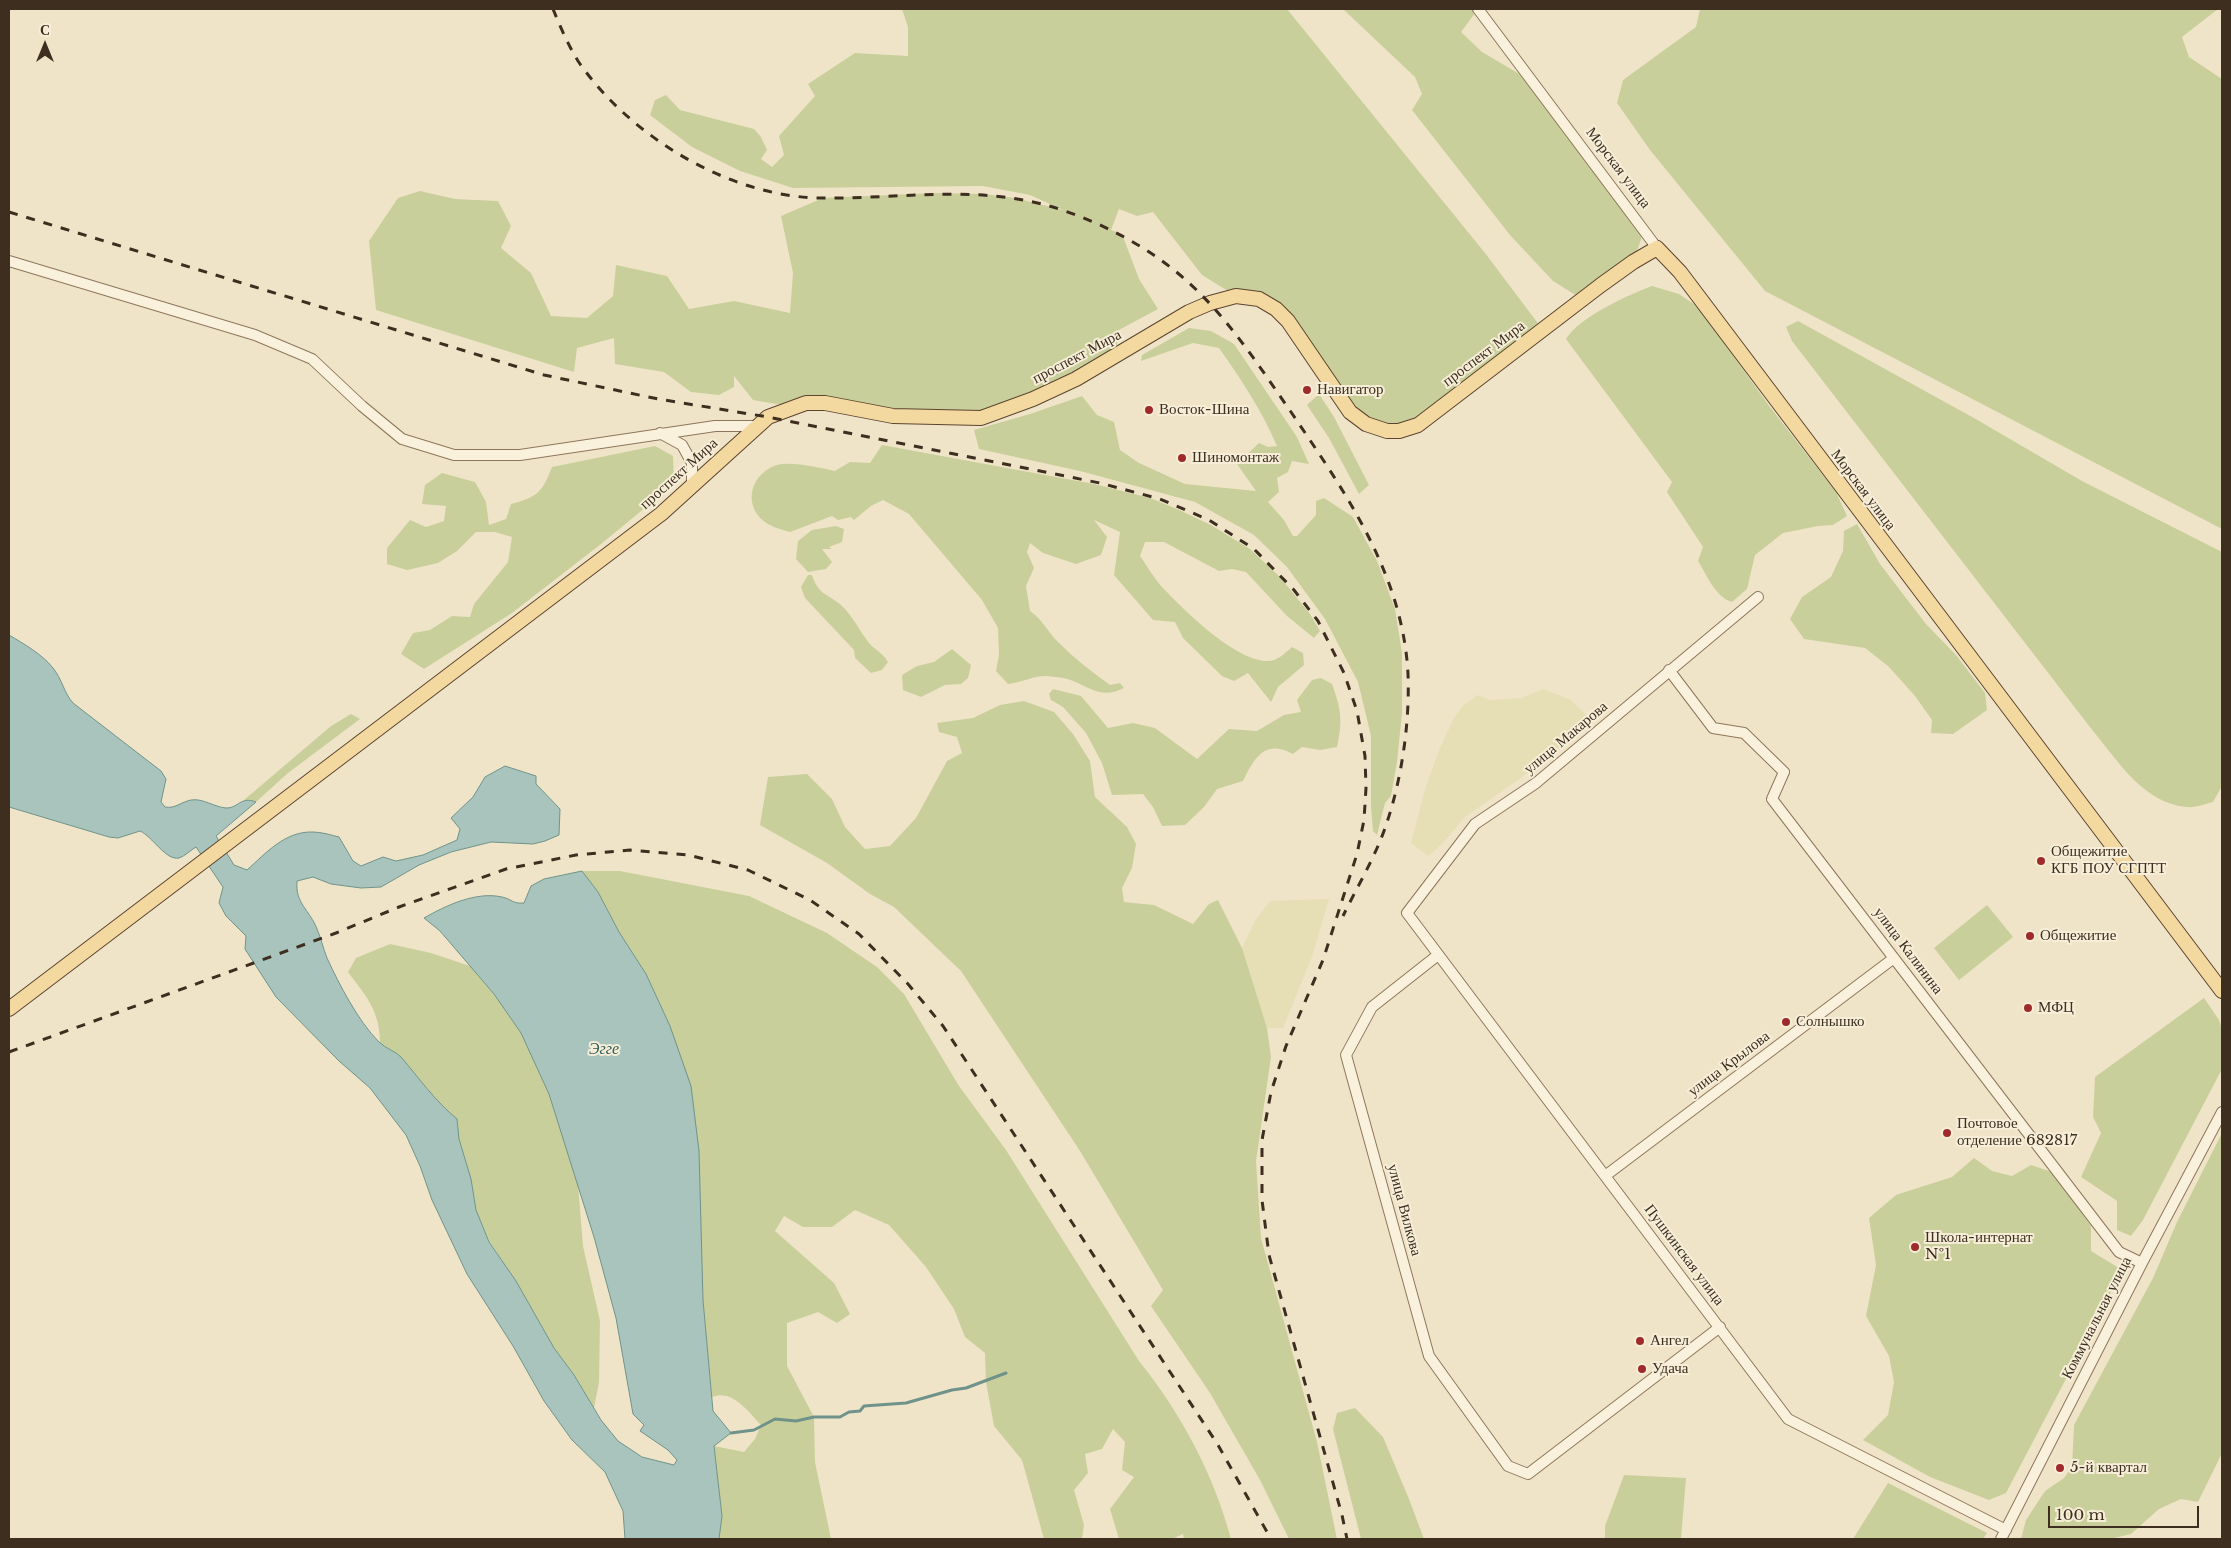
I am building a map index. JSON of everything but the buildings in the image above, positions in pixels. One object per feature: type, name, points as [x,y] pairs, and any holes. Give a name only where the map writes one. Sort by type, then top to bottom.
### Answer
[{"type":"main road","name":"проспект Мира","points":[[9,1009],[661,514],[768,417],[806,403],[825,403],[893,416],[981,418],[1016,406],[1076,379],[1189,312],[1210,303],[1236,296],[1259,299],[1276,310],[1288,321],[1350,412],[1366,424],[1387,431],[1399,431],[1418,424],[1632,262],[1657,248]]},
{"type":"main road","name":"Морская улица","points":[[1657,248],[1680,272],[2222,991]]},
{"type":"street","name":"Морская улица","points":[[1478,9],[1657,248]]},
{"type":"street","points":[[9,261],[255,335],[312,359],[362,406],[402,439],[454,455],[520,455],[715,426],[757,426]]},
{"type":"street","points":[[660,433],[682,445],[692,463],[692,487]]},
{"type":"street","name":"улица Макарова","points":[[1407,914],[1475,824],[1536,783],[1758,597]]},
{"type":"street","name":"улица Калинина","points":[[1669,670],[1713,728],[1744,734],[1784,772],[1772,799],[2119,1252],[2142,1263]]},
{"type":"street","name":"Пушкинская улица","points":[[1407,914],[1788,1418],[2004,1535]]},
{"type":"street","name":"улица Вилкова","points":[[1438,955],[1372,1007],[1346,1055],[1429,1356],[1508,1466],[1528,1474],[1720,1327]]},
{"type":"street","name":"улица Крылова","points":[[1605,1176],[1894,958]]},
{"type":"street","name":"Коммунальная улица","points":[[2004,1535],[2142,1263],[2222,1112]]},
{"type":"shaded area","points":[[1543,689],[1571,700],[1587,716],[1562,749],[1465,817],[1443,843],[1428,856],[1411,843],[1425,789],[1440,748],[1454,718],[1463,706],[1477,695],[1490,700],[1522,698]]},
{"type":"shaded area","points":[[1329,899],[1313,954],[1283,1028],[1267,1028],[1242,948],[1256,919],[1270,901]]},
{"type":"green space","points":[[902,9],[1287,9],[1485,253],[1543,330],[1418,425],[1366,424],[1276,309],[1236,296],[1202,275],[1153,212],[1137,216],[1119,209],[1111,230],[1122,234],[1139,279],[1158,309],[1115,332],[1119,354],[999,413],[793,407],[753,400],[734,376],[734,387],[719,395],[691,392],[664,372],[615,364],[614,338],[577,348],[574,372],[376,310],[369,241],[398,198],[420,191],[455,199],[498,201],[511,226],[501,248],[531,273],[551,316],[587,318],[613,296],[616,265],[667,276],[689,309],[734,301],[790,313],[793,273],[781,216],[823,198],[936,193],[984,194],[1015,198],[1063,210],[1030,195],[983,186],[793,188],[740,171],[692,147],[650,115],[655,100],[666,95],[680,110],[754,129],[761,137],[767,150],[761,159],[772,167],[784,155],[779,136],[815,96],[808,84],[855,53],[908,56],[908,27]]},
{"type":"green space","points":[[1343,9],[1478,9],[1461,32],[1482,52],[1533,82],[1644,231],[1633,262],[1582,299],[1553,281],[1510,235],[1412,110],[1422,94],[1415,77]]},
{"type":"green space","points":[[1700,9],[2218,9],[2182,37],[2189,57],[2222,79],[2222,529],[1765,291],[1650,150],[1617,103],[1623,80],[1696,27]]},
{"type":"green space","points":[[1652,286],[1679,294],[1698,307],[1770,407],[1836,492],[1847,516],[1833,525],[1783,533],[1755,555],[1747,589],[1732,602],[1716,591],[1698,561],[1703,547],[1667,492],[1672,482],[1566,339],[1572,331],[1593,315],[1630,295]]},
{"type":"green space","points":[[1798,321],[1974,418],[2082,481],[2222,552],[2222,786],[2213,802],[2190,807],[2172,804],[2145,790],[2122,767],[1792,341],[1786,327]]},
{"type":"green space","points":[[1189,328],[1211,331],[1234,344],[1297,437],[1309,464],[1292,461],[1288,472],[1277,478],[1279,492],[1268,502],[1284,520],[1293,536],[1297,536],[1316,515],[1316,501],[1324,498],[1353,517],[1377,561],[1395,609],[1402,653],[1402,713],[1391,796],[1385,803],[1377,835],[1373,831],[1371,807],[1371,736],[1358,682],[1325,619],[1287,567],[1254,535],[1195,502],[1080,471],[979,449],[974,430],[1030,414],[1082,396],[1097,415],[1114,422],[1120,450],[1139,463],[1185,484],[1256,491],[1237,464],[1259,443],[1268,447],[1277,446],[1251,396],[1219,348],[1193,343],[1141,361],[1142,355]]},
{"type":"green space","points":[[1319,394],[1334,417],[1369,485],[1359,494],[1329,438],[1307,405]]},
{"type":"green space","points":[[882,445],[1094,484],[1150,498],[1211,525],[1250,549],[1280,577],[1310,614],[1320,631],[1314,638],[1287,616],[1246,572],[1232,569],[1219,571],[1164,542],[1145,542],[1140,556],[1171,597],[1224,643],[1253,658],[1266,661],[1277,659],[1292,647],[1303,653],[1304,665],[1278,687],[1271,702],[1248,673],[1234,681],[1222,676],[1183,638],[1175,622],[1153,620],[1114,575],[1120,532],[1094,520],[1107,537],[1101,555],[1076,564],[1043,553],[1030,543],[1027,552],[1034,568],[1026,586],[1030,611],[1058,642],[1083,665],[1110,685],[1120,683],[1124,688],[1110,693],[1103,693],[1067,679],[1046,676],[1008,684],[996,671],[999,655],[998,628],[982,600],[909,514],[883,500],[871,506],[854,520],[851,517],[838,520],[832,516],[790,532],[768,524],[760,518],[755,510],[752,502],[754,485],[765,471],[774,466],[795,464],[835,471],[850,462],[870,463]]},
{"type":"green space","points":[[655,446],[673,456],[674,482],[601,544],[512,613],[424,669],[401,654],[413,633],[430,630],[452,616],[470,617],[474,604],[508,562],[512,537],[495,532],[476,532],[457,551],[438,563],[407,570],[387,564],[387,548],[410,520],[426,527],[444,521],[446,506],[422,504],[425,485],[442,473],[475,482],[486,502],[489,525],[506,519],[511,504],[538,493],[552,467]]},
{"type":"green space","points":[[1857,524],[1880,564],[1926,624],[1956,655],[1985,693],[1987,710],[1953,734],[1931,733],[1932,720],[1915,696],[1888,666],[1865,648],[1804,639],[1790,619],[1802,597],[1831,577],[1843,551],[1844,531]]},
{"type":"green space","points":[[836,526],[844,529],[842,542],[829,547],[832,549],[822,549],[832,562],[826,569],[808,572],[796,559],[798,541],[812,530]]},
{"type":"green space","points":[[808,575],[812,575],[821,591],[845,609],[869,643],[886,659],[888,662],[882,670],[871,673],[855,658],[854,650],[805,598],[801,587]]},
{"type":"green space","points":[[952,649],[971,665],[968,678],[961,684],[945,685],[921,697],[903,690],[902,675],[917,666],[934,662]]},
{"type":"green space","points":[[1321,678],[1332,684],[1339,708],[1340,729],[1337,747],[1320,750],[1302,747],[1293,754],[1275,749],[1262,753],[1252,765],[1243,781],[1217,789],[1204,807],[1185,825],[1162,826],[1153,807],[1143,794],[1112,795],[1102,763],[1086,733],[1063,707],[1051,700],[1049,694],[1053,689],[1081,696],[1108,728],[1133,723],[1155,728],[1197,759],[1229,729],[1257,731],[1284,715],[1301,712],[1297,700],[1312,680]]},
{"type":"green space","points":[[1024,701],[1054,712],[1073,734],[1090,761],[1095,797],[1127,827],[1136,844],[1132,868],[1122,888],[1124,902],[1154,905],[1193,924],[1209,904],[1218,900],[1242,948],[1267,1028],[1271,1057],[1256,1161],[1261,1238],[1317,1442],[1337,1539],[1289,1539],[1260,1480],[1210,1393],[1151,1306],[1163,1290],[1080,1151],[961,971],[894,907],[870,894],[827,863],[760,825],[768,777],[807,774],[832,799],[845,827],[865,849],[890,846],[916,818],[947,761],[962,753],[957,737],[939,732],[937,723],[973,718],[1000,705]]},
{"type":"green space","points":[[351,714],[360,719],[288,773],[256,802],[244,800],[331,726]]},
{"type":"green space","points":[[582,871],[620,871],[749,896],[827,933],[877,967],[904,994],[959,1086],[1006,1150],[1139,1361],[1182,1423],[1205,1468],[1224,1515],[1231,1539],[1184,1539],[1183,1534],[1172,1539],[1119,1539],[1110,1509],[1134,1477],[1122,1470],[1125,1442],[1113,1429],[1102,1449],[1085,1454],[1088,1473],[1074,1490],[1084,1525],[1082,1539],[1044,1539],[1022,1460],[994,1426],[986,1382],[985,1353],[965,1337],[954,1309],[926,1267],[889,1225],[855,1210],[832,1227],[803,1227],[784,1216],[775,1231],[834,1283],[850,1314],[837,1323],[818,1312],[787,1323],[787,1366],[814,1417],[815,1462],[831,1539],[719,1539],[722,1516],[714,1446],[744,1452],[755,1439],[761,1425],[740,1403],[733,1399],[720,1395],[712,1397],[703,1300],[670,1026],[646,974],[619,932],[598,892]]},
{"type":"green space","points":[[1987,905],[2013,937],[1959,980],[1934,948]]},
{"type":"green space","points":[[390,944],[431,953],[470,966],[494,994],[521,1033],[549,1094],[578,1184],[583,1246],[600,1321],[599,1382],[594,1408],[574,1375],[554,1348],[516,1281],[489,1241],[476,1210],[471,1179],[459,1139],[457,1119],[443,1107],[399,1055],[380,1043],[378,1022],[371,1004],[348,972],[356,958]]},
{"type":"green space","points":[[2204,998],[2219,1020],[2222,1029],[2222,1069],[2143,1220],[2131,1236],[2117,1230],[2117,1201],[2081,1177],[2101,1133],[2093,1117],[2095,1077]]},
{"type":"green space","points":[[2222,1133],[2222,1453],[2198,1502],[2181,1499],[2159,1509],[2131,1534],[2110,1539],[2021,1539],[2026,1520],[2045,1491],[2064,1478],[2072,1467],[2074,1425],[2153,1278],[2177,1222]]},
{"type":"green space","points":[[1974,1158],[1992,1171],[2012,1176],[2031,1165],[2052,1172],[2091,1226],[2091,1251],[2119,1268],[2109,1297],[2006,1493],[1989,1500],[1930,1477],[1863,1440],[1888,1415],[1894,1382],[1889,1356],[1866,1316],[1876,1265],[1869,1218],[1896,1195],[1952,1177]]},
{"type":"green space","points":[[1355,1408],[1383,1437],[1424,1539],[1361,1539],[1333,1429],[1337,1413]]},
{"type":"green space","points":[[1624,1475],[1686,1478],[1681,1539],[1605,1539],[1605,1526]]},
{"type":"green space","points":[[1888,1483],[1987,1533],[1983,1539],[1853,1539]]},
{"type":"water","name":"Эгге","points":[[9,635],[49,663],[73,703],[161,771],[166,779],[161,802],[165,807],[172,807],[191,800],[204,801],[226,808],[246,800],[256,802],[216,836],[234,865],[247,870],[269,850],[285,839],[294,835],[313,832],[339,837],[353,861],[361,866],[383,857],[396,861],[423,855],[457,840],[460,829],[451,818],[473,797],[485,777],[505,766],[536,776],[536,784],[560,809],[559,835],[533,844],[491,842],[451,852],[419,865],[381,887],[361,888],[331,884],[313,877],[297,881],[298,896],[314,922],[337,979],[364,1024],[379,1042],[401,1057],[434,1097],[457,1119],[459,1139],[471,1179],[476,1210],[489,1242],[516,1281],[554,1348],[574,1375],[601,1420],[618,1441],[642,1457],[674,1465],[677,1460],[668,1450],[640,1431],[644,1425],[633,1414],[616,1318],[594,1237],[549,1094],[521,1033],[494,994],[440,931],[424,918],[451,904],[482,896],[502,897],[517,903],[524,903],[531,886],[544,879],[582,871],[598,892],[619,932],[646,974],[670,1026],[691,1086],[699,1151],[703,1300],[713,1411],[731,1433],[714,1446],[722,1516],[719,1539],[625,1539],[623,1511],[605,1472],[572,1440],[544,1401],[513,1346],[467,1274],[432,1200],[406,1135],[370,1088],[339,1061],[276,997],[245,949],[246,936],[226,916],[219,903],[223,887],[196,847],[179,858],[174,858],[169,856],[140,831],[118,838],[109,837],[9,807]]},
{"type":"waterway","points":[[731,1433],[754,1430],[775,1419],[796,1421],[814,1417],[840,1417],[849,1412],[860,1411],[864,1406],[906,1403],[966,1388],[1006,1373]]},
{"type":"railway","points":[[553,9],[578,61],[600,89],[625,114],[654,138],[686,158],[719,175],[753,187],[788,195],[823,198],[943,194],[973,195],[1003,197],[1062,210],[1128,239],[1159,259],[1187,281],[1230,327],[1311,442],[1368,536],[1383,568],[1395,602],[1404,637],[1408,693],[1406,734],[1400,774],[1380,842],[1343,916]]},
{"type":"railway","points":[[9,212],[544,375],[658,399],[768,417],[1100,483],[1160,499],[1209,520],[1254,549],[1294,590],[1318,621],[1344,673],[1357,711],[1365,756],[1364,820],[1357,854],[1323,960],[1286,1046],[1271,1092],[1262,1140],[1262,1200],[1269,1255],[1342,1515],[1347,1539]]},
{"type":"railway","points":[[9,1052],[506,869],[576,855],[630,850],[688,855],[748,870],[810,900],[859,934],[908,984],[943,1026],[1218,1445],[1271,1539]]},
{"type":"place","name":"Навигатор","points":[[1307,390]]},
{"type":"place","name":"Восток-Шина","points":[[1149,410]]},
{"type":"place","name":"Шиномонтаж","points":[[1182,458]]},
{"type":"place","name":"Общежитие КГБ ПОУ СГПТТ","points":[[2041,861]]},
{"type":"place","name":"Общежитие","points":[[2030,936]]},
{"type":"place","name":"МФЦ","points":[[2028,1008]]},
{"type":"place","name":"Солнышко","points":[[1786,1022]]},
{"type":"place","name":"Почтовое отделение 682817","points":[[1947,1133]]},
{"type":"place","name":"Школа-интернат №1","points":[[1915,1247]]},
{"type":"place","name":"Ангел","points":[[1640,1341]]},
{"type":"place","name":"Удача","points":[[1642,1369]]},
{"type":"place","name":"5-й квартал","points":[[2060,1468]]}]
